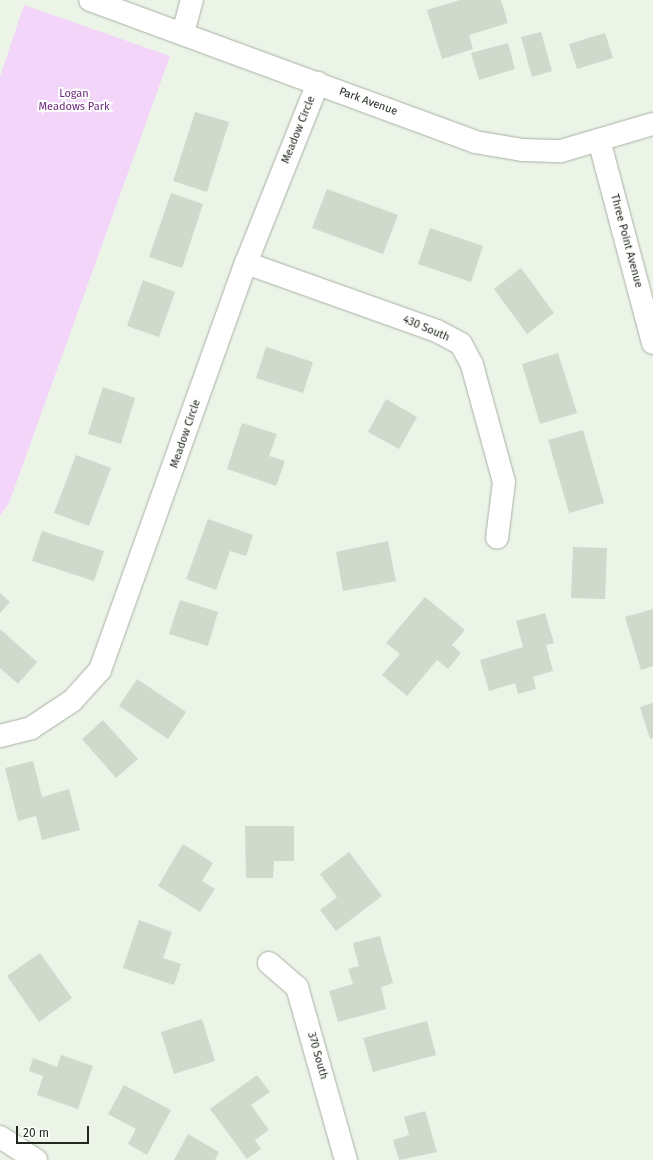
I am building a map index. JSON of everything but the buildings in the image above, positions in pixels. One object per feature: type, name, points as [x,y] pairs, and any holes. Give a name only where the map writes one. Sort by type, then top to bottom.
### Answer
[{"type":"street","name":"Park Avenue","points":[[90,0],[183,33],[475,142],[523,150],[561,151],[653,124]]},
{"type":"street","points":[[183,33],[192,0]]},
{"type":"street","name":"Meadow Circle","points":[[0,736],[31,728],[72,701],[100,670],[246,264],[318,84]]},
{"type":"street","name":"Three Point Avenue","points":[[598,140],[653,343]]},
{"type":"street","name":"430 South","points":[[246,264],[437,331],[461,344],[472,365],[504,482],[496,538]]},
{"type":"street","name":"370 South","points":[[269,963],[297,987],[346,1160]]},
{"type":"street","points":[[0,1137],[25,1158]]},
{"type":"green space","name":"Logan Meadows Park","points":[[24,5],[170,56],[9,503],[0,516],[0,77]]}]
